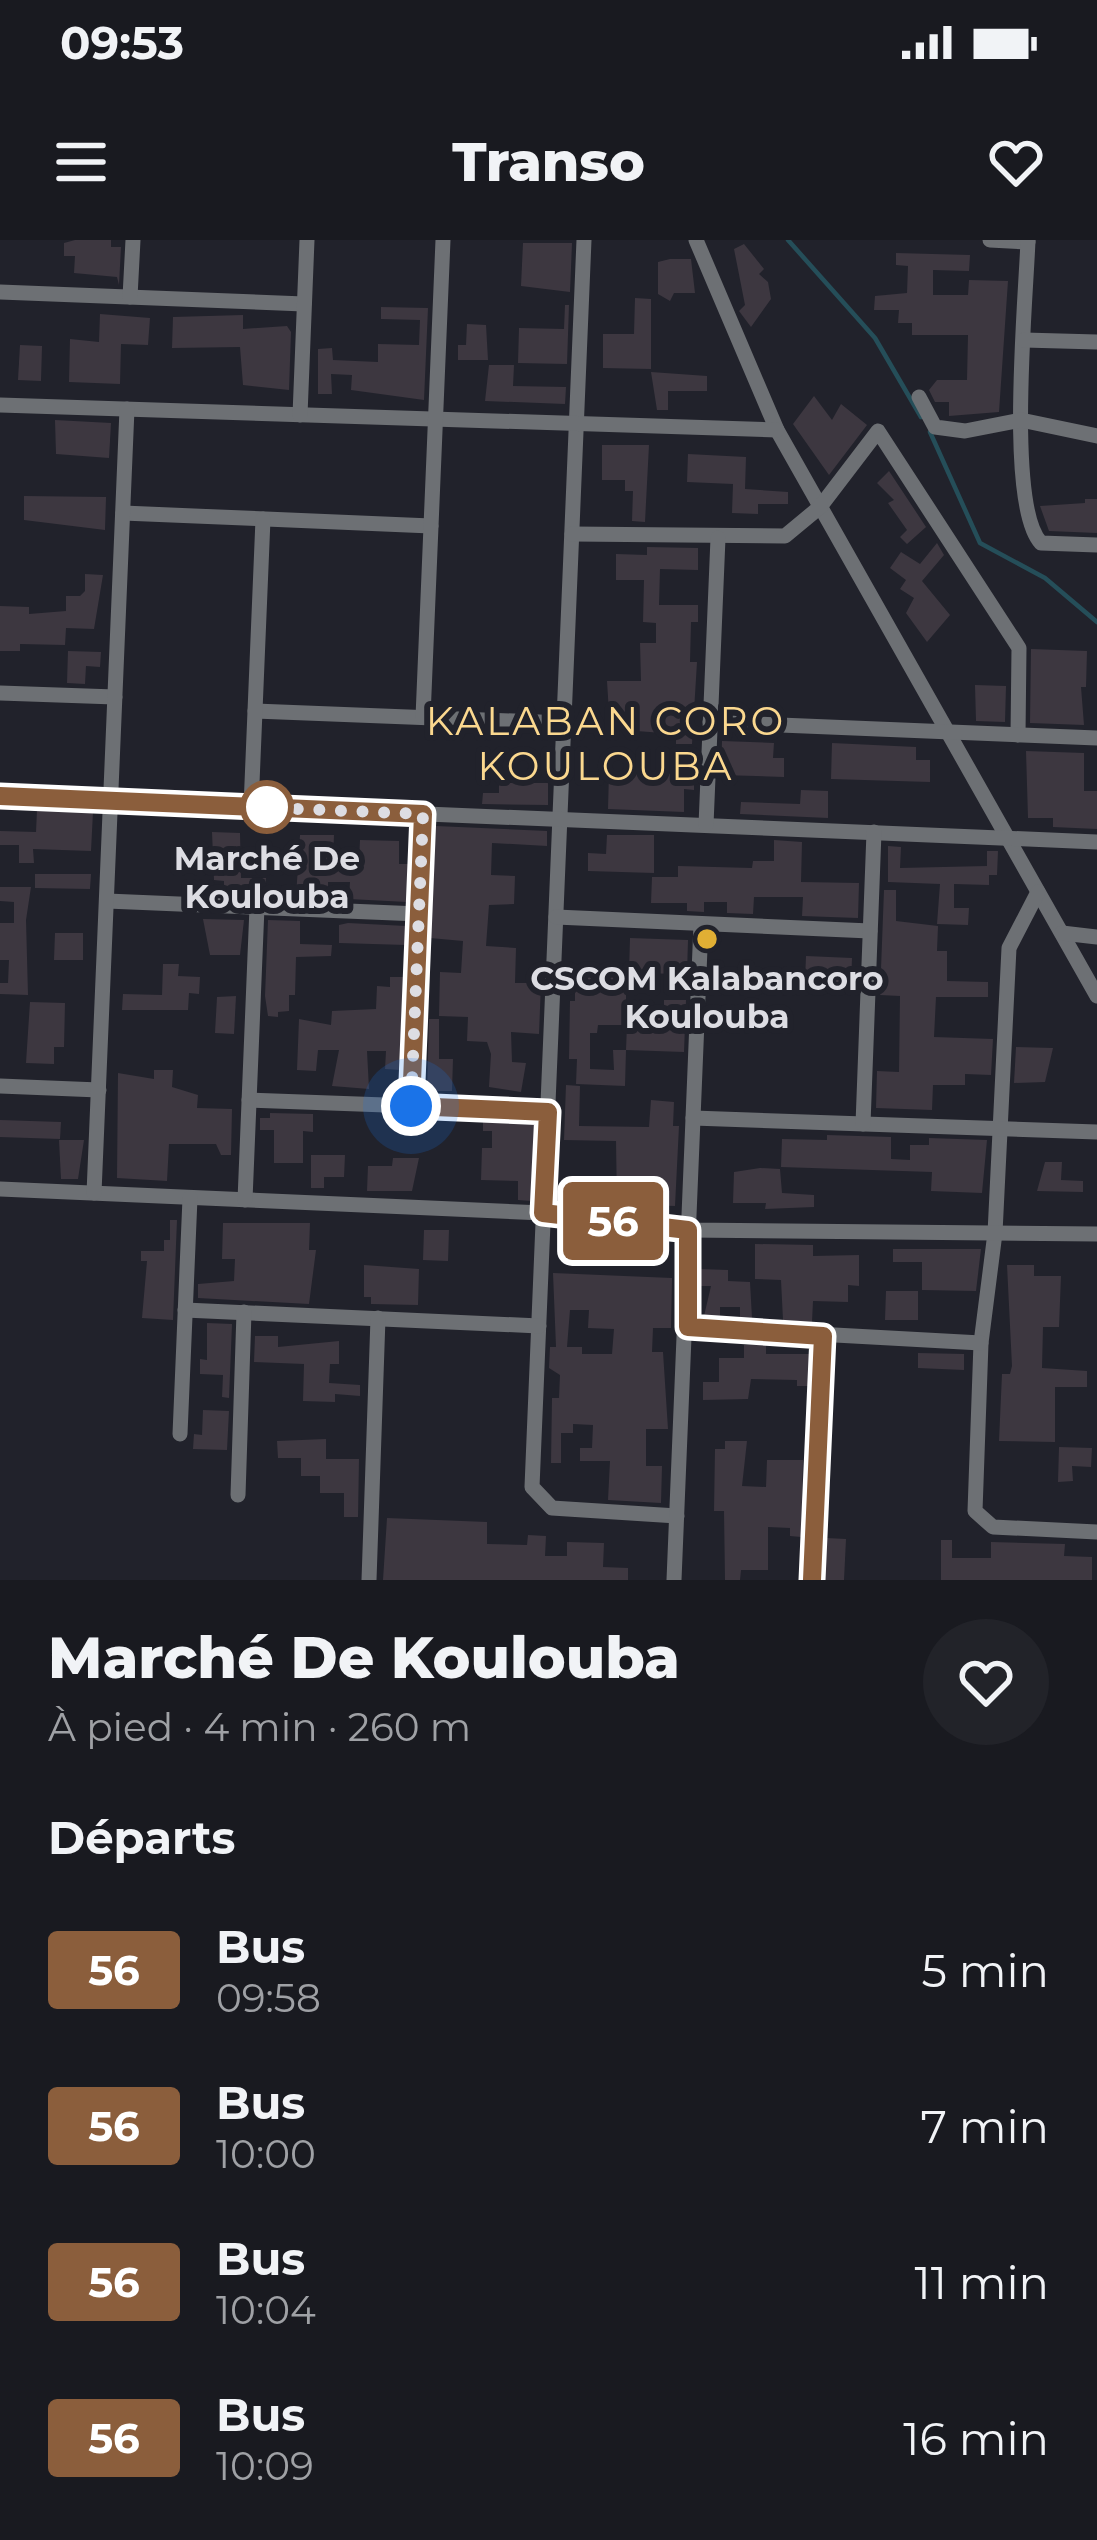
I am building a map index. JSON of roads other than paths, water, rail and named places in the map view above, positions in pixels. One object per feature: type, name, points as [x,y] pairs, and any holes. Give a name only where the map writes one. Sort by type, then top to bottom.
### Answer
[{"type":"street","points":[[130,297],[133,240]]},
{"type":"street","points":[[299,415],[307,240]]},
{"type":"street","points":[[423,717],[443,240]]},
{"type":"street","points":[[584,240],[532,1487],[552,1508],[676,1516]]},
{"type":"street","points":[[696,240],[777,430],[1097,996]]},
{"type":"street","points":[[990,240],[1028,241],[1021,420],[1031,533],[1041,543],[1097,545]]},
{"type":"street","points":[[0,292],[304,304]]},
{"type":"street","points":[[1024,340],[1097,342]]},
{"type":"street","points":[[919,397],[934,427],[964,431],[1021,420],[1097,436]]},
{"type":"street","points":[[0,405],[777,430]]},
{"type":"street","points":[[94,1193],[127,409]]},
{"type":"street","points":[[572,534],[785,536],[820,507],[878,431],[1019,648],[1018,735]]},
{"type":"street","points":[[123,513],[431,526]]},
{"type":"street","points":[[250,807],[262,519]]},
{"type":"street","points":[[706,825],[718,538]]},
{"type":"street","points":[[0,693],[115,698]]},
{"type":"street","points":[[255,711],[564,723]]},
{"type":"street","points":[[710,722],[1097,738]]},
{"type":"street","points":[[0,796],[1097,842]]},
{"type":"street","points":[[411,1106],[423,814]]},
{"type":"street","points":[[863,1124],[874,832]]},
{"type":"street","points":[[1038,892],[1009,948],[995,1234],[981,1343],[978,1517],[993,1527],[1097,1532]]},
{"type":"street","points":[[106,901],[418,914]]},
{"type":"street","points":[[245,1200],[257,907]]},
{"type":"street","points":[[556,917],[870,931]]},
{"type":"street","points":[[674,1580],[701,924]]},
{"type":"street","points":[[1061,933],[1097,937]]},
{"type":"street","points":[[0,1086],[99,1090]]},
{"type":"street","points":[[249,1100],[548,1112]]},
{"type":"street","points":[[693,1118],[1097,1132]]},
{"type":"street","points":[[0,1189],[543,1213],[688,1230],[1097,1234]]},
{"type":"street","points":[[180,1434],[190,1198]]},
{"type":"street","points":[[185,1310],[539,1325]]},
{"type":"street","points":[[238,1495],[244,1312]]},
{"type":"street","points":[[369,1580],[378,1318]]},
{"type":"street","points":[[688,1327],[981,1343]]},
{"type":"street","points":[[812,1580],[823,1336]]},
{"type":"waterway","points":[[788,240],[875,338],[921,417]]},
{"type":"waterway","points":[[930,432],[980,543],[1045,578],[1097,622]]},
{"type":"place","name":"Marché De Koulouba","points":[[267,807]]},
{"type":"place","name":"CSCOM Kalabancoro Koulouba","points":[[707,939]]},
{"type":"district","name":"KALABAN CORO KOULOUBA","points":[[606,744]]}]
